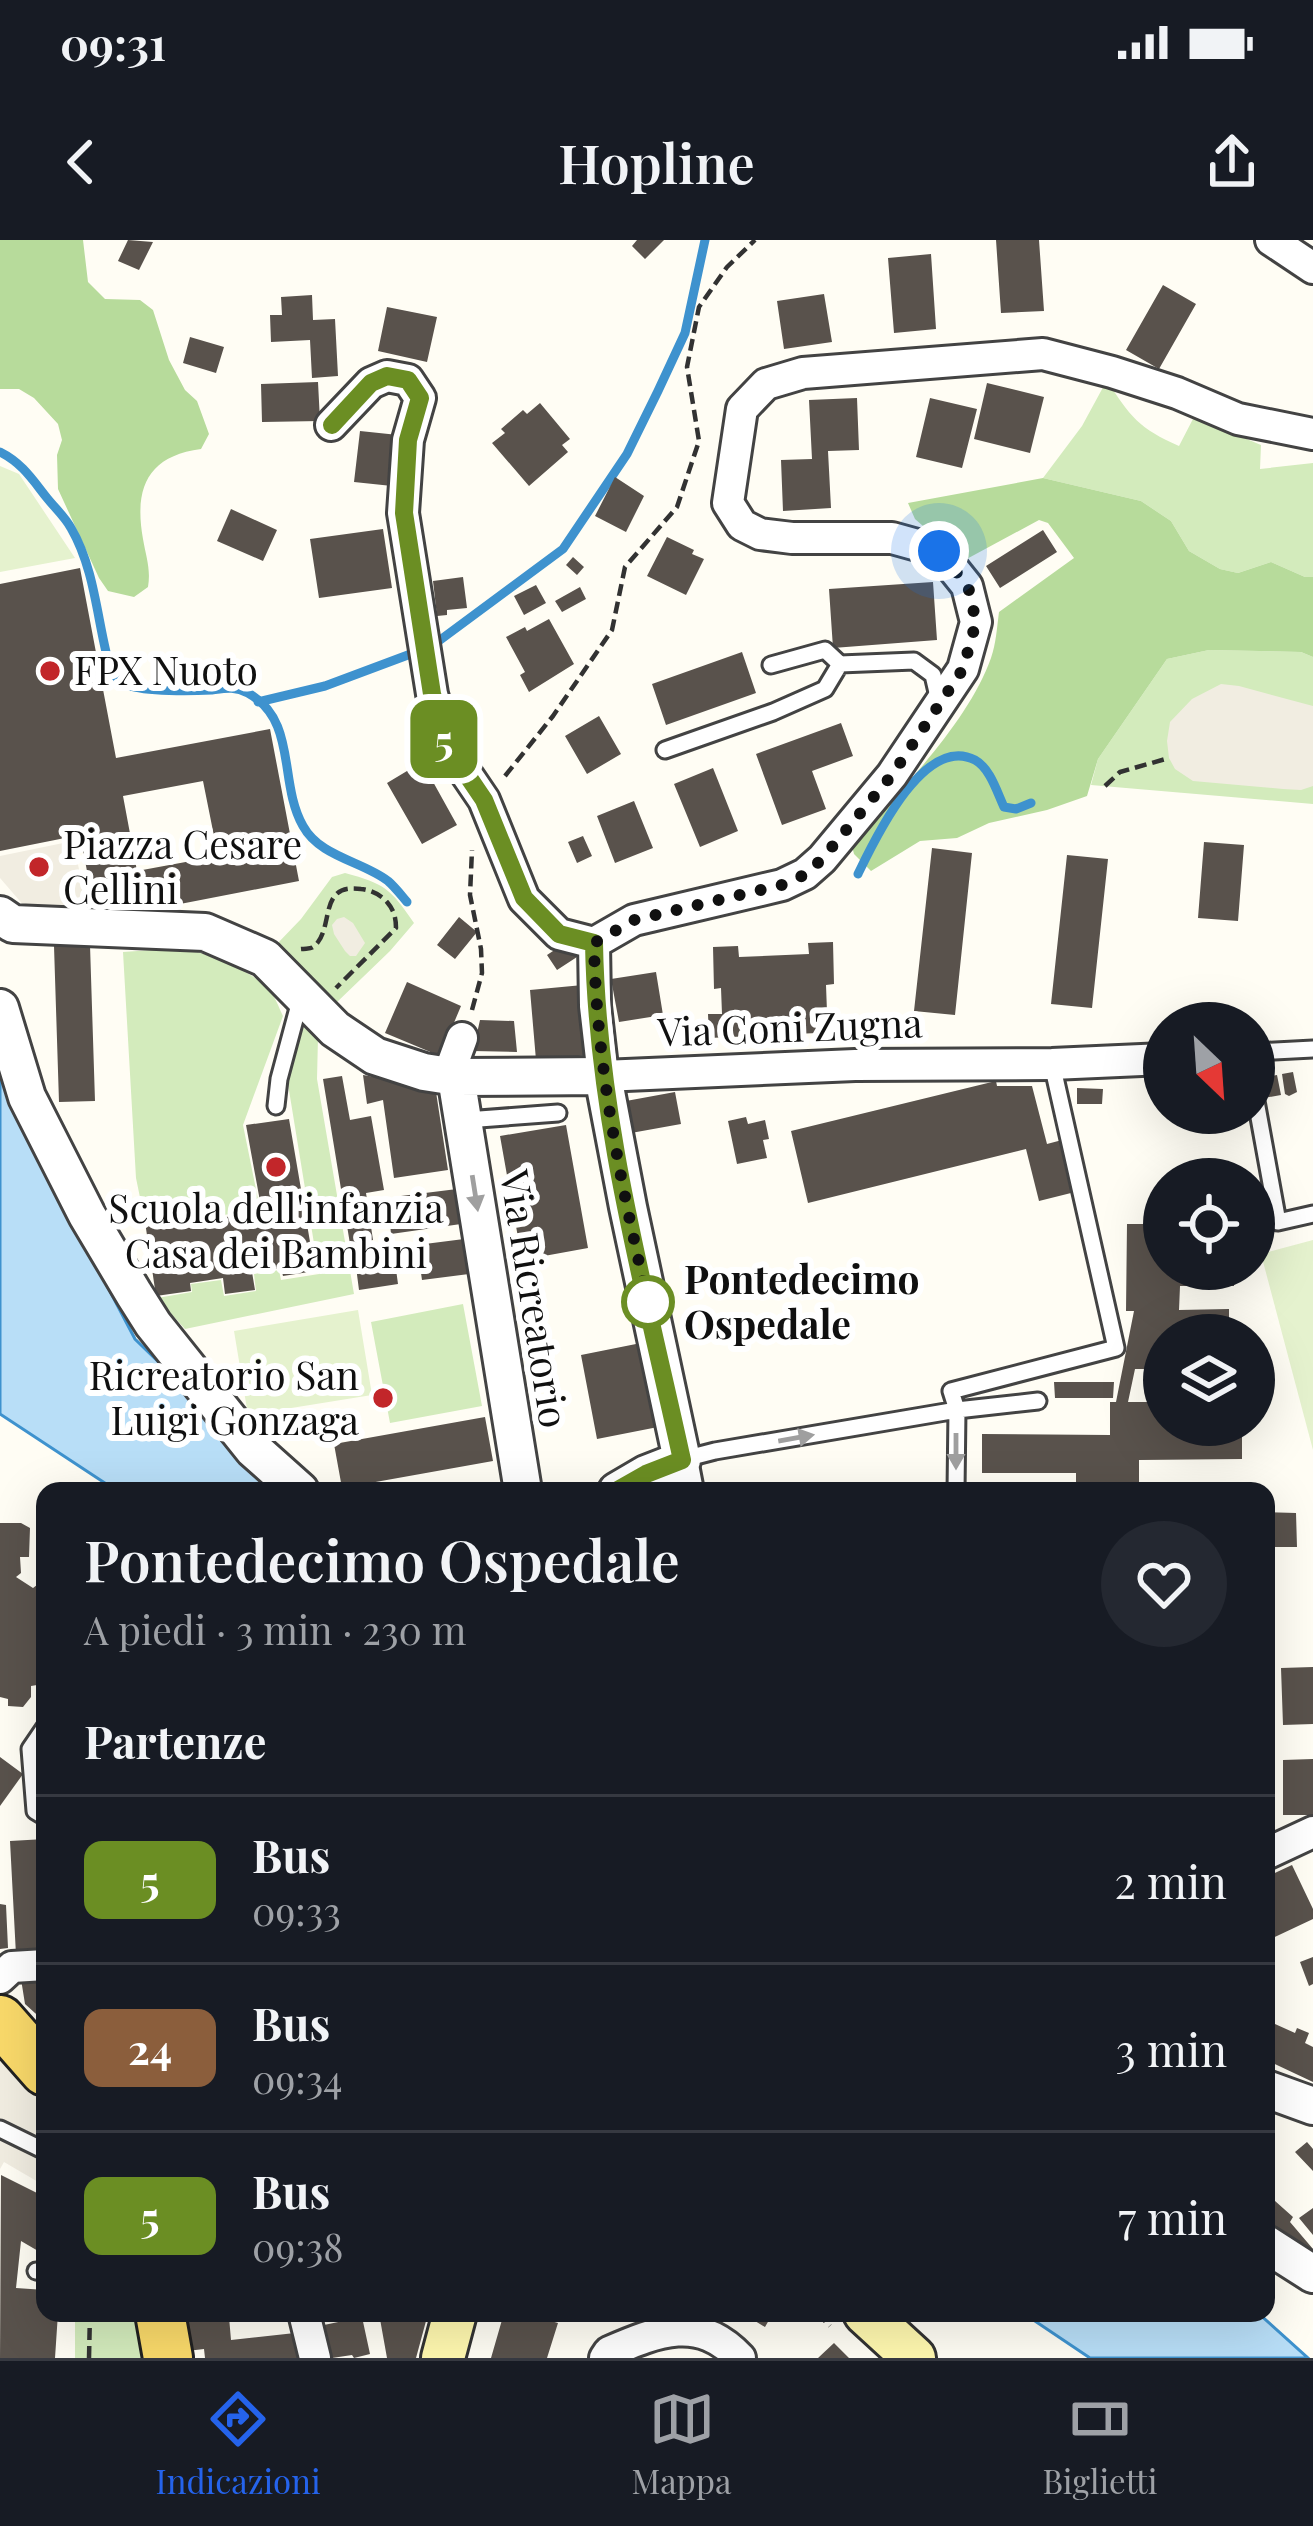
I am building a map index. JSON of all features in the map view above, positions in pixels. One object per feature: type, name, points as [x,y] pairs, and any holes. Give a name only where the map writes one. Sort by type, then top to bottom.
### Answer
[{"type":"main road","points":[[162,2322],[168,2358]]},
{"type":"main road","points":[[443,2358],[452,2322]]},
{"type":"main road","points":[[875,2322],[914,2358]]},
{"type":"street","points":[[1271,240],[1313,268]]},
{"type":"street","points":[[332,425],[371,383],[387,376],[408,380],[420,398],[408,440],[404,513],[426,661],[446,744],[484,800],[524,898],[559,934],[594,943],[634,920],[782,885],[806,874],[892,775],[963,669],[976,622],[968,586],[939,551],[892,538],[760,535],[734,514],[728,503],[742,409],[766,384],[803,374],[1043,354],[1177,393],[1238,419],[1313,434]]},
{"type":"street","name":"Via Coni Zugna","points":[[0,915],[13,924],[206,932],[265,958],[335,1030],[375,1056],[452,1077],[1143,1060]]},
{"type":"street","points":[[594,943],[603,1076],[685,1475],[646,1474],[632,1482]]},
{"type":"street","points":[[0,1008],[27,1097],[87,1215],[144,1309],[253,1449],[290,1482]]},
{"type":"street","points":[[452,1077],[462,1038]]},
{"type":"street","name":"Via Ricreatorio","points":[[452,1077],[522,1482]]},
{"type":"street","points":[[1275,1850],[1313,1832]]},
{"type":"street","points":[[0,1978],[12,1967],[36,1966]]},
{"type":"street","points":[[1275,2092],[1313,2106]]},
{"type":"street","points":[[1275,2250],[1313,2274]]},
{"type":"street","points":[[306,2322],[315,2358]]},
{"type":"street","points":[[605,2358],[653,2333],[690,2329],[726,2343],[740,2358]]},
{"type":"lane","points":[[771,665],[825,650],[840,664],[914,662],[933,675],[940,705]]},
{"type":"lane","points":[[664,750],[825,689],[840,664]]},
{"type":"lane","points":[[275,1106],[279,1078],[308,1001]]},
{"type":"lane","points":[[1275,1051],[1313,1049]]},
{"type":"lane","points":[[956,1482],[957,1410],[951,1391],[1115,1348],[1052,1064]]},
{"type":"lane","name":"Via Ricreatorio","points":[[463,1120],[558,1113]]},
{"type":"lane","points":[[1262,1134],[1278,1222],[1313,1214]]},
{"type":"lane","points":[[685,1475],[715,1451],[957,1410],[1039,1401]]},
{"type":"lane","points":[[36,1740],[30,1749],[36,1812]]},
{"type":"lane","points":[[0,2129],[36,2147]]},
{"type":"path","points":[[462,1038],[482,973],[470,895],[472,846],[484,800],[612,630],[625,567],[677,507],[700,442],[687,367],[699,307],[727,267],[755,240]]},
{"type":"path","points":[[1105,786],[1120,772],[1169,758]]},
{"type":"path","points":[[291,950],[312,948],[318,942],[328,908],[345,889],[377,893],[394,912],[396,928],[308,1001]]},
{"type":"path","points":[[328,908],[337,919]]},
{"type":"path","points":[[89,2358],[90,2322]]},
{"type":"green space","points":[[0,240],[83,240],[88,282],[105,299],[140,300],[153,310],[169,360],[185,390],[197,401],[209,434],[201,449],[168,459],[148,478],[143,490],[141,521],[149,581],[134,597],[108,591],[58,489],[57,455],[62,440],[58,424],[34,398],[19,389],[0,389]]},
{"type":"green space","points":[[1107,380],[1137,420],[1179,446],[1194,417],[1261,445],[1260,469],[1313,463],[1313,577],[1271,562],[1238,573],[1220,569],[1189,551],[1171,521],[1141,501],[1043,478],[1082,426]]},
{"type":"green space","points":[[0,466],[19,474],[75,558],[0,572]]},
{"type":"green space","points":[[1043,478],[1141,501],[1171,521],[1189,551],[1220,569],[1238,573],[1271,562],[1313,577],[1313,657],[1301,652],[1209,650],[1167,659],[1098,759],[1087,796],[989,823],[957,838],[920,841],[871,871],[852,846],[966,708],[991,658],[999,612],[1074,558],[1048,523],[1039,520],[963,561],[915,519],[908,503]]},
{"type":"green space","points":[[1209,650],[1301,652],[1313,657],[1313,804],[1091,785],[1098,759],[1167,659]]},
{"type":"green space","points":[[345,873],[386,889],[414,923],[335,1004],[275,946],[332,877]]},
{"type":"green space","points":[[181,948],[252,976],[271,993],[283,1016],[243,1125],[260,1209],[193,1220],[190,1205],[143,1212],[136,1178],[123,952]]},
{"type":"green space","points":[[300,1025],[318,1037],[317,1079],[354,1294],[185,1329],[157,1298],[192,1292],[191,1284],[221,1280],[224,1296],[256,1291],[254,1274],[279,1270],[281,1280],[319,1274],[287,1078]]},
{"type":"green space","points":[[1313,1240],[1313,1450],[1271,1290],[1275,1290],[1275,1250]]},
{"type":"green space","points":[[463,1304],[482,1406],[390,1423],[371,1322]]},
{"type":"green space","points":[[358,1310],[372,1395],[248,1415],[234,1331]]},
{"type":"green space","points":[[75,2322],[146,2322],[154,2358],[75,2358]]},
{"type":"shaded area","points":[[1221,684],[1313,706],[1313,786],[1301,790],[1193,781],[1175,769],[1167,741],[1170,722],[1192,699]]},
{"type":"shaded area","name":"Piazza Cesare Cellini","points":[[73,841],[87,907],[25,907],[0,878],[0,856]]},
{"type":"shaded area","points":[[344,917],[365,943],[356,956],[345,951],[334,934],[332,925]]},
{"type":"shaded area","points":[[0,2020],[36,2061],[36,2181],[4,2162],[0,2169]]},
{"type":"water","points":[[0,1069],[15,1110],[135,1339],[168,1371],[315,1482],[103,1482],[0,1414]]},
{"type":"water","points":[[1036,2322],[1268,2322],[1308,2358],[1090,2358]]},
{"type":"building","points":[[128,240],[153,242],[139,270],[118,261]]},
{"type":"building","points":[[637,240],[664,240],[645,259],[632,246]]},
{"type":"building","points":[[996,240],[1039,240],[1044,311],[1001,313]]},
{"type":"building","points":[[931,254],[936,329],[894,333],[888,258]]},
{"type":"building","points":[[1163,285],[1196,304],[1159,369],[1126,350]]},
{"type":"building","points":[[824,294],[832,342],[784,349],[777,301]]},
{"type":"building","points":[[312,295],[313,320],[335,319],[338,376],[312,378],[310,340],[271,342],[270,315],[282,315],[281,297]]},
{"type":"building","points":[[387,307],[437,317],[427,362],[378,351]]},
{"type":"building","points":[[190,337],[224,347],[216,373],[183,363]]},
{"type":"building","points":[[318,382],[320,421],[262,422],[261,384]]},
{"type":"building","points":[[987,383],[1044,397],[1030,453],[974,439]]},
{"type":"building","points":[[857,398],[859,450],[828,451],[831,508],[783,511],[781,460],[812,459],[809,400]]},
{"type":"building","points":[[930,398],[977,409],[962,468],[916,457]]},
{"type":"building","points":[[540,403],[570,439],[562,445],[568,452],[529,486],[492,443],[523,410],[527,414]]},
{"type":"building","points":[[360,431],[398,435],[392,486],[354,482]]},
{"type":"building","points":[[615,477],[644,496],[626,532],[595,516]]},
{"type":"building","points":[[231,509],[277,530],[263,561],[217,541]]},
{"type":"building","points":[[383,529],[392,588],[319,598],[310,539]]},
{"type":"building","points":[[1043,530],[1057,552],[1000,588],[986,566]]},
{"type":"building","points":[[667,537],[704,559],[686,595],[647,576]]},
{"type":"building","points":[[573,557],[584,567],[577,575],[566,565]]},
{"type":"building","points":[[80,568],[116,758],[270,729],[299,881],[144,911],[143,904],[133,906],[132,900],[94,907],[80,835],[0,851],[0,584]],"holes":[[[203,781],[218,856],[137,871],[123,796]]]},
{"type":"building","points":[[463,577],[467,608],[437,616],[433,581]]},
{"type":"building","points":[[933,582],[937,640],[833,648],[829,589]]},
{"type":"building","points":[[536,585],[546,603],[524,615],[514,596]]},
{"type":"building","points":[[580,587],[586,599],[562,612],[555,601]]},
{"type":"building","points":[[549,619],[574,664],[529,692],[520,675],[525,672],[506,637]]},
{"type":"building","points":[[742,652],[756,693],[666,725],[652,684]]},
{"type":"building","points":[[599,716],[621,754],[587,774],[565,736]]},
{"type":"building","points":[[841,723],[853,756],[812,771],[826,809],[782,825],[756,754]]},
{"type":"building","points":[[422,762],[457,825],[422,844],[387,783]]},
{"type":"building","points":[[713,768],[738,831],[700,847],[674,784]]},
{"type":"building","points":[[634,801],[653,848],[615,863],[597,816]]},
{"type":"building","points":[[583,836],[592,856],[577,863],[568,842]]},
{"type":"building","points":[[1204,842],[1244,845],[1238,921],[1198,918]]},
{"type":"building","points":[[932,848],[972,853],[955,1015],[914,1011]]},
{"type":"building","points":[[1067,855],[1108,859],[1092,1008],[1051,1004]]},
{"type":"building","points":[[459,917],[477,932],[455,959],[437,945]]},
{"type":"building","points":[[833,942],[834,984],[826,985],[827,1012],[838,1012],[839,1032],[709,1038],[708,1014],[722,1014],[721,988],[714,989],[713,947],[738,946],[739,957],[809,954],[808,943]]},
{"type":"building","points":[[90,945],[95,1101],[59,1102],[54,946]]},
{"type":"building","points":[[562,945],[577,957],[557,970],[547,955]]},
{"type":"building","points":[[656,972],[663,1015],[619,1022],[611,979]]},
{"type":"building","points":[[407,982],[461,1006],[440,1056],[385,1033]]},
{"type":"building","points":[[583,985],[589,1055],[536,1060],[530,990]]},
{"type":"building","points":[[480,1020],[514,1021],[517,1052],[473,1051]]},
{"type":"building","points":[[1293,1072],[1297,1092],[1289,1096],[1282,1074]]},
{"type":"building","points":[[363,1075],[422,1085],[428,1093],[436,1092],[448,1170],[394,1178],[383,1100],[367,1104]]},
{"type":"building","points":[[342,1076],[350,1120],[371,1116],[384,1190],[366,1193],[373,1240],[350,1244],[323,1079]]},
{"type":"building","points":[[996,1081],[997,1086],[1032,1086],[1047,1144],[1062,1140],[1075,1192],[1039,1201],[1026,1149],[808,1203],[791,1131]]},
{"type":"building","points":[[1077,1088],[1103,1089],[1102,1104],[1077,1104]]},
{"type":"building","points":[[675,1092],[681,1124],[631,1133],[626,1101]]},
{"type":"building","points":[[746,1117],[748,1124],[765,1120],[767,1158],[737,1164],[728,1121]]},
{"type":"building","name":"Scuola dell'infanzia Casa dei Bambini","points":[[289,1119],[315,1271],[283,1276],[281,1268],[252,1272],[255,1290],[225,1294],[223,1278],[190,1283],[191,1291],[156,1296],[144,1215],[189,1208],[191,1222],[262,1212],[246,1125]]},
{"type":"building","points":[[566,1125],[588,1248],[522,1260],[500,1136]]},
{"type":"building","points":[[457,1189],[461,1224],[391,1234],[389,1213],[403,1210],[401,1196]]},
{"type":"building","points":[[1127,1224],[1143,1224],[1143,1290],[1180,1290],[1179,1310],[1229,1309],[1229,1314],[1143,1314],[1143,1369],[1135,1369],[1128,1402],[1143,1402],[1143,1446],[1242,1446],[1242,1459],[1139,1460],[1139,1482],[1076,1482],[1076,1473],[982,1473],[982,1434],[1110,1435],[1110,1402],[1116,1402],[1134,1311],[1126,1311]]},
{"type":"building","points":[[464,1239],[469,1274],[422,1280],[417,1245]]},
{"type":"building","points":[[395,1262],[398,1284],[359,1290],[356,1267]]},
{"type":"building","points":[[641,1343],[658,1427],[597,1439],[581,1355]]},
{"type":"building","points":[[1054,1382],[1114,1382],[1113,1398],[1055,1398]]},
{"type":"building","points":[[485,1417],[493,1461],[376,1482],[341,1482],[334,1444]]},
{"type":"building","points":[[1275,1512],[1296,1513],[1297,1547],[1275,1547]]},
{"type":"building","points":[[0,1523],[21,1523],[30,1528],[29,1557],[20,1557],[21,1573],[16,1577],[36,1586],[36,1685],[31,1686],[31,1697],[23,1707],[8,1706],[8,1699],[0,1697]]},
{"type":"building","points":[[1313,1667],[1313,1724],[1283,1725],[1281,1668]]},
{"type":"building","points":[[0,1757],[23,1774],[0,1806]]},
{"type":"building","points":[[1313,1759],[1313,1815],[1283,1815],[1283,1760]]},
{"type":"building","points":[[36,1840],[36,1954],[16,1955],[10,1841]]},
{"type":"building","points":[[1292,1865],[1313,1909],[1313,1919],[1275,1937],[1275,1873]]},
{"type":"building","points":[[0,1904],[6,1905],[8,1948],[0,1949]]},
{"type":"building","points":[[1313,1957],[1313,1984],[1309,1986],[1300,1962]]},
{"type":"building","points":[[36,1978],[36,2014],[25,2004],[21,1979]]},
{"type":"building","points":[[1275,2024],[1309,2033],[1305,2043],[1313,2047],[1313,2082],[1275,2064]]},
{"type":"building","points":[[1307,2142],[1313,2149],[1313,2171],[1295,2152]]},
{"type":"building","points":[[1,2175],[36,2192],[36,2250],[21,2241],[16,2288],[36,2289],[36,2322],[57,2322],[55,2358],[0,2358]]},
{"type":"building","points":[[1275,2201],[1293,2217],[1290,2222],[1313,2249],[1302,2261],[1275,2236]]},
{"type":"building","points":[[1313,2208],[1313,2235],[1299,2218]]},
{"type":"building","points":[[183,2322],[229,2322],[231,2340],[295,2333],[298,2358],[205,2358],[204,2349],[187,2351]]},
{"type":"building","points":[[363,2322],[370,2354],[332,2358],[324,2325]]},
{"type":"building","points":[[381,2322],[426,2322],[416,2358],[387,2358]]},
{"type":"building","points":[[501,2322],[558,2323],[547,2358],[491,2358]]},
{"type":"building","points":[[834,2343],[849,2358],[818,2358]]},
{"type":"waterway","points":[[258,702],[325,686],[432,646],[563,549],[627,454],[685,333],[705,240]]},
{"type":"waterway","points":[[0,452],[26,472],[80,545],[112,675],[146,689],[235,688],[264,705],[281,736],[296,809],[310,836],[388,881],[407,902]]},
{"type":"waterway","points":[[858,874],[904,794],[938,762],[956,756],[975,760],[989,774],[1004,807],[1016,809],[1031,803]]},
{"type":"bus line","name":"5","points":[[332,425],[371,383],[387,376],[408,380],[420,398],[408,440],[404,513],[432,694],[446,744],[484,800],[524,898],[559,934],[594,943],[603,1076],[682,1460],[632,1482]]},
{"type":"place","name":"FPX Nuoto","points":[[50,671]]},
{"type":"place","name":"Piazza Cesare Cellini","points":[[39,867]]},
{"type":"place","name":"Scuola dell'infanzia Casa dei Bambini","points":[[276,1167]]},
{"type":"place","name":"Pontedecimo Ospedale","points":[[648,1302]]},
{"type":"place","name":"Ricreatorio San Luigi Gonzaga","points":[[383,1398]]},
{"type":"route","points":[[648,1302],[603,1076],[594,943],[634,920],[782,885],[806,874],[822,859],[892,775],[963,669],[976,622],[968,586],[939,551]]}]
